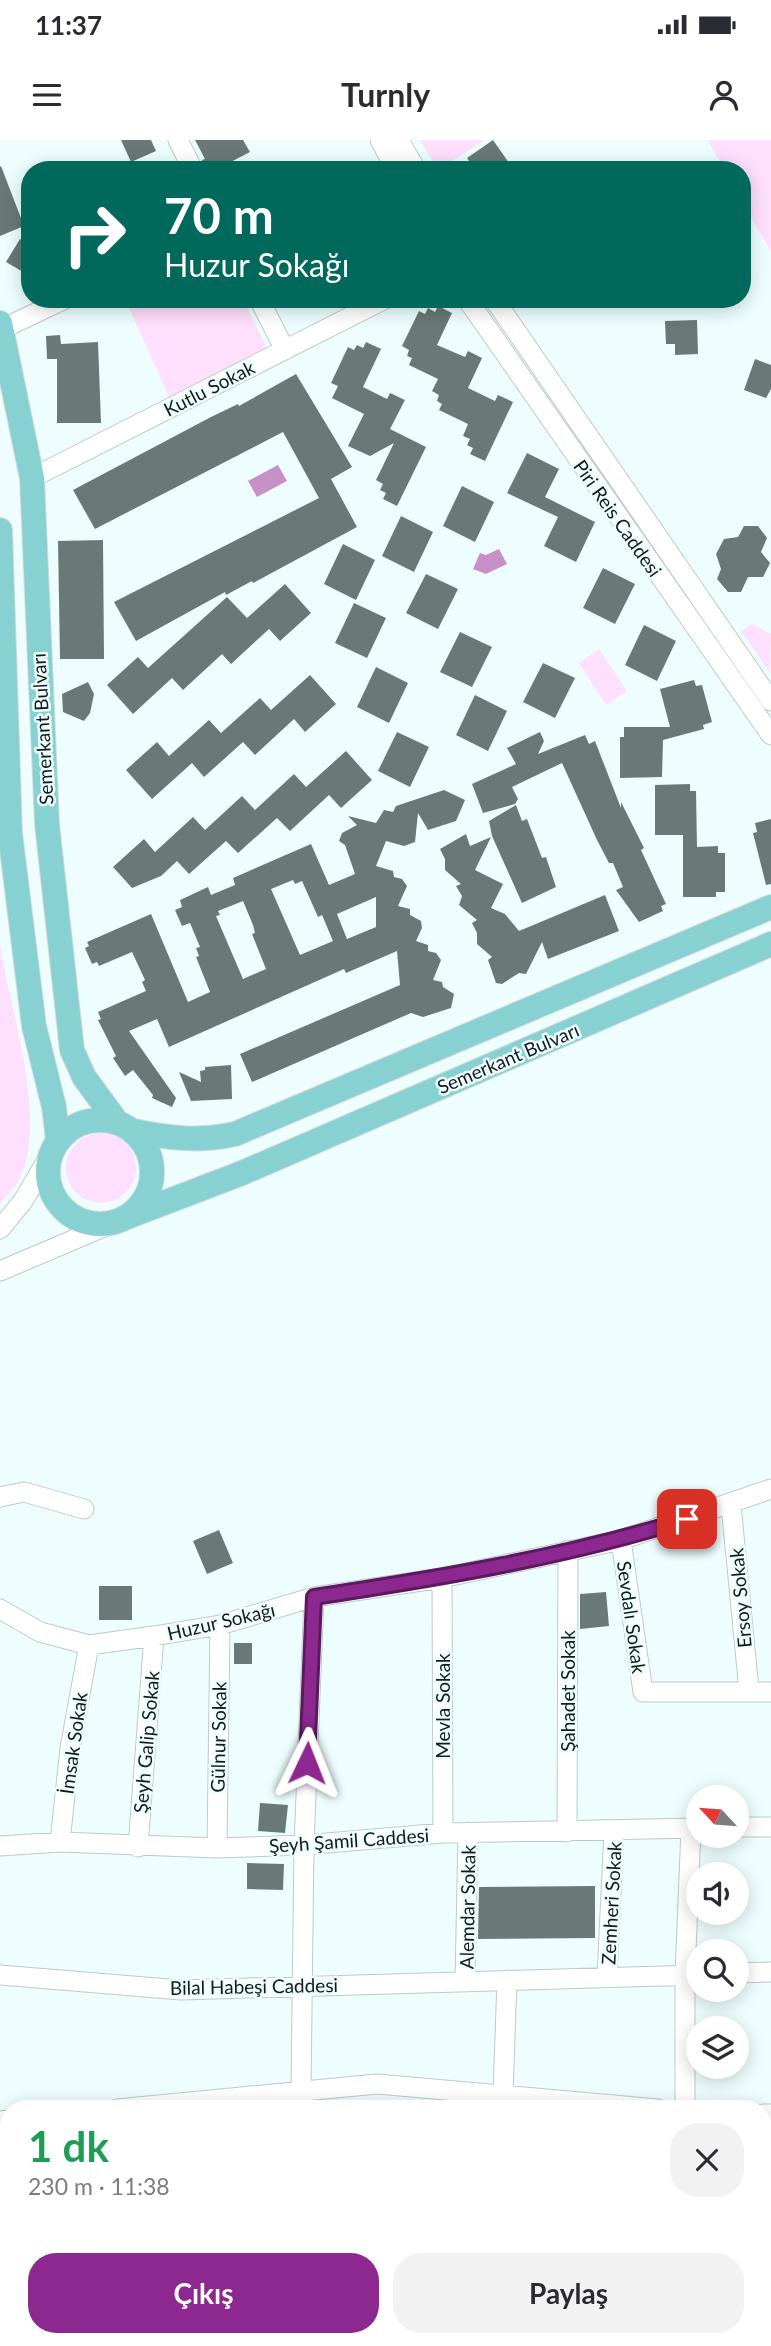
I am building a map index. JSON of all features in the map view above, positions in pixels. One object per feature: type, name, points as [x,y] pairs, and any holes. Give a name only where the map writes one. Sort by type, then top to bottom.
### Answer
[{"type":"main road","name":"Semerkant Bulvarı","points":[[1,328],[32,478],[47,824],[72,1050],[84,1077],[125,1127],[184,1139],[211,1140],[235,1134],[771,907]]},
{"type":"main road","name":"Semerkant Bulvarı","points":[[0,530],[10,833],[34,1026],[54,1107],[54,1147]]},
{"type":"main road","name":"Semerkant Bulvarı","points":[[120,1220],[242,1172],[771,944]]},
{"type":"main road","points":[[101,1119],[125,1127],[144,1144],[151,1159],[152,1175],[144,1199],[120,1220],[97,1224],[67,1213],[50,1187],[47,1171],[54,1147],[70,1129],[85,1122],[101,1119]]},
{"type":"street","points":[[178,140],[188,161]]},
{"type":"street","points":[[380,140],[391,161]]},
{"type":"street","points":[[399,140],[411,161]]},
{"type":"street","points":[[1,328],[45,308]]},
{"type":"street","points":[[264,308],[285,350]]},
{"type":"street","name":"Kutlu Sokak","points":[[32,478],[367,308]]},
{"type":"street","name":"Piri Reis Caddesi","points":[[473,308],[771,735]]},
{"type":"street","name":"Piri Reis Caddesi","points":[[500,308],[771,701]]},
{"type":"street","points":[[0,1228],[23,1201],[54,1147]]},
{"type":"street","points":[[0,1271],[120,1220]]},
{"type":"street","name":"Huzur Sokağı","points":[[0,1609],[40,1632],[89,1644],[154,1636],[220,1625],[314,1597],[442,1578],[621,1540],[731,1505],[771,1489]]},
{"type":"street","points":[[0,1497],[24,1492],[84,1509]]},
{"type":"street","name":"Ersoy Sokak","points":[[731,1505],[749,1690]]},
{"type":"street","name":"Sevdalı Sokak","points":[[621,1540],[643,1692],[771,1692]]},
{"type":"street","name":"Şahadet Sokak","points":[[567,1832],[568,1550]]},
{"type":"street","name":"Mevla Sokak","points":[[442,1578],[443,1833]]},
{"type":"street","points":[[314,1597],[301,1986],[308,2090],[314,2100]]},
{"type":"street","name":"Gülnur Sokak","points":[[217,1848],[220,1625]]},
{"type":"street","name":"Şeyh Galip Sokak","points":[[138,1847],[154,1636]]},
{"type":"street","name":"İmsak Sokak","points":[[60,1842],[71,1748],[89,1644]]},
{"type":"street","points":[[749,1828],[771,1827]]},
{"type":"street","name":"Şeyh Şamil Caddesi","points":[[0,1846],[60,1842],[217,1848],[304,1845],[443,1833],[686,1828]]},
{"type":"street","name":"Zemheri Sokak","points":[[607,1976],[614,1830]]},
{"type":"street","name":"Alemdar Sokak","points":[[466,1981],[468,1832]]},
{"type":"street","points":[[693,1939],[695,1848]]},
{"type":"street","points":[[749,1973],[771,1972]]},
{"type":"street","name":"Bilal Habeşi Caddesi","points":[[0,1975],[181,1990],[686,1975]]},
{"type":"street","points":[[503,2094],[508,1980]]},
{"type":"street","points":[[685,2100],[691,2002]]},
{"type":"street","points":[[207,2100],[377,2084],[545,2100]]},
{"type":"shaded area","points":[[420,140],[485,140],[452,161],[433,161]]},
{"type":"shaded area","points":[[708,140],[771,140],[771,251],[751,217],[751,161],[719,161]]},
{"type":"shaded area","points":[[129,308],[247,308],[267,348],[171,401]]},
{"type":"shaded area","points":[[278,465],[287,481],[257,497],[248,481]]},
{"type":"shaded area","points":[[499,549],[507,564],[486,574],[473,569],[480,553],[486,555]]},
{"type":"shaded area","points":[[752,624],[771,634],[770,673],[741,631]]},
{"type":"shaded area","points":[[599,649],[627,691],[606,705],[579,663]]},
{"type":"shaded area","points":[[0,944],[24,1063],[30,1125],[28,1153],[20,1178],[0,1204]]},
{"type":"shaded area","points":[[101,1133],[126,1143],[136,1168],[126,1193],[101,1203],[76,1193],[66,1168],[76,1143]]},
{"type":"building","points":[[121,140],[151,140],[156,151],[131,161]]},
{"type":"building","points":[[195,140],[243,140],[250,152],[233,161],[202,161],[205,159]]},
{"type":"building","points":[[493,140],[508,161],[469,161],[467,158]]},
{"type":"building","points":[[0,167],[21,218],[21,227],[0,236]]},
{"type":"building","points":[[20,239],[21,240],[21,271],[6,262]]},
{"type":"building","points":[[428,308],[435,312],[437,308],[442,308],[452,313],[437,345],[465,357],[468,351],[482,358],[468,388],[495,401],[498,395],[513,402],[485,461],[470,454],[473,448],[467,445],[470,439],[463,436],[468,424],[439,410],[442,404],[437,401],[439,395],[432,391],[438,379],[409,365],[412,358],[407,356],[409,350],[402,346],[419,311],[425,314]]},
{"type":"building","points":[[697,320],[698,354],[675,355],[675,344],[666,344],[665,321]]},
{"type":"building","points":[[60,335],[61,344],[98,342],[101,423],[57,423],[57,359],[47,359],[46,336]]},
{"type":"building","points":[[366,342],[381,349],[363,387],[387,399],[390,393],[405,400],[390,429],[426,447],[397,506],[383,499],[386,493],[380,490],[383,484],[376,480],[394,443],[370,456],[348,446],[364,414],[332,398],[338,386],[331,383],[348,347],[354,350],[357,345],[363,348]]},
{"type":"building","points":[[755,359],[771,365],[771,389],[766,398],[744,390]]},
{"type":"building","points":[[296,374],[352,467],[331,479],[357,527],[253,583],[252,581],[226,595],[225,592],[136,641],[114,602],[319,498],[283,432],[95,529],[73,490]]},
{"type":"building","points":[[527,453],[559,469],[545,497],[595,522],[576,562],[544,546],[558,517],[507,493]]},
{"type":"building","points":[[462,486],[494,502],[475,542],[443,526]]},
{"type":"building","points":[[401,516],[433,532],[414,572],[382,556]]},
{"type":"building","points":[[744,526],[758,526],[767,538],[761,552],[770,563],[763,577],[748,577],[741,592],[728,592],[717,579],[721,569],[716,554],[724,539],[738,537]]},
{"type":"building","points":[[103,540],[104,659],[60,659],[58,541]]},
{"type":"building","points":[[343,544],[375,560],[356,600],[324,584]]},
{"type":"building","points":[[603,568],[635,584],[615,624],[583,608]]},
{"type":"building","points":[[426,574],[458,589],[438,629],[406,613]]},
{"type":"building","points":[[285,584],[311,613],[280,641],[269,629],[231,664],[222,654],[183,690],[172,678],[133,714],[107,685],[138,657],[148,668],[227,597],[247,618]]},
{"type":"building","points":[[354,603],[386,618],[367,658],[335,643]]},
{"type":"building","points":[[644,625],[676,641],[657,681],[625,665]]},
{"type":"building","points":[[460,632],[492,647],[472,687],[440,672]]},
{"type":"building","points":[[543,663],[575,678],[555,718],[523,702]]},
{"type":"building","points":[[376,667],[408,683],[389,723],[357,707]]},
{"type":"building","points":[[310,675],[336,704],[305,732],[294,719],[255,755],[243,742],[204,777],[192,763],[152,799],[126,770],[157,742],[169,756],[209,720],[221,733],[260,698],[271,710]]},
{"type":"building","points":[[694,680],[696,686],[702,685],[712,722],[703,725],[704,729],[663,740],[662,777],[620,778],[620,737],[624,737],[624,727],[670,727],[660,689]]},
{"type":"building","points":[[88,682],[94,694],[90,713],[84,721],[63,712],[62,694]]},
{"type":"building","points":[[475,695],[507,711],[488,751],[456,735]]},
{"type":"building","points":[[397,732],[429,747],[410,787],[378,771]]},
{"type":"building","points":[[540,732],[544,741],[538,754],[585,735],[589,744],[595,741],[621,808],[621,802],[644,848],[641,850],[666,904],[661,906],[663,911],[639,922],[616,890],[623,887],[613,863],[609,863],[597,840],[562,763],[512,787],[518,799],[515,804],[483,813],[472,784],[516,764],[507,748]]},
{"type":"building","points":[[346,751],[372,780],[341,808],[329,795],[290,831],[277,818],[238,853],[226,841],[189,874],[177,861],[161,876],[132,888],[113,867],[144,839],[155,852],[193,817],[205,830],[242,796],[255,810],[294,774],[306,787]]},
{"type":"building","points":[[690,784],[690,791],[696,791],[697,847],[718,846],[718,853],[725,853],[725,892],[716,892],[716,897],[683,897],[683,835],[655,835],[655,785]]},
{"type":"building","points":[[444,790],[465,800],[456,821],[428,830],[418,813],[415,842],[404,846],[386,841],[376,866],[393,871],[394,877],[402,879],[407,886],[398,906],[410,909],[410,915],[421,921],[422,928],[416,941],[428,945],[428,951],[436,953],[441,960],[433,980],[442,982],[443,987],[454,994],[451,1008],[423,1017],[411,1013],[252,1082],[240,1054],[400,985],[397,951],[346,973],[344,969],[169,1047],[157,1019],[129,1031],[176,1098],[172,1107],[152,1098],[153,1095],[133,1070],[125,1076],[113,1058],[116,1056],[98,1020],[101,1019],[98,1012],[146,991],[142,982],[145,980],[132,952],[99,966],[97,962],[92,964],[85,948],[89,946],[87,942],[151,914],[188,1002],[210,992],[196,957],[199,956],[196,948],[200,947],[190,923],[182,926],[175,910],[182,907],[180,900],[208,887],[211,895],[235,885],[233,878],[311,844],[329,885],[355,874],[345,845],[339,841],[342,833],[357,825],[348,816],[376,823],[384,810],[393,812],[396,806]],"holes":[[[293,880],[295,884],[302,881],[318,917],[322,915],[333,941],[300,955],[271,889]],[[376,897],[376,927],[347,939],[337,914]],[[243,901],[266,969],[243,979],[216,916],[220,915],[218,911]]]},
{"type":"building","points":[[516,805],[522,821],[527,819],[542,858],[546,857],[556,887],[522,903],[492,836],[489,821]]},
{"type":"building","points":[[771,819],[771,884],[766,885],[753,833],[757,832],[755,823]]},
{"type":"building","points":[[466,834],[470,846],[491,837],[475,870],[503,884],[491,908],[505,914],[519,931],[605,895],[619,931],[548,959],[542,942],[526,974],[519,973],[502,984],[496,983],[488,960],[492,957],[477,944],[477,933],[472,923],[477,920],[459,905],[462,896],[456,886],[461,884],[445,870],[445,859],[440,849]]},
{"type":"building","points":[[231,1065],[232,1099],[191,1101],[179,1072],[201,1082],[200,1071],[205,1070],[205,1067]]},
{"type":"building","points":[[219,1530],[233,1563],[207,1574],[193,1541]]},
{"type":"building","points":[[99,1586],[132,1586],[132,1620],[99,1620]]},
{"type":"building","points":[[606,1592],[609,1626],[580,1629],[580,1594]]},
{"type":"building","points":[[234,1643],[252,1643],[252,1664],[234,1664]]},
{"type":"building","points":[[260,1803],[288,1805],[285,1833],[258,1831]]},
{"type":"building","points":[[247,1863],[284,1864],[283,1890],[247,1889]]},
{"type":"building","points":[[595,1886],[595,1938],[478,1939],[479,1887]]},
{"type":"route","points":[[307,1763],[314,1597],[442,1578],[621,1540],[687,1519]]}]
